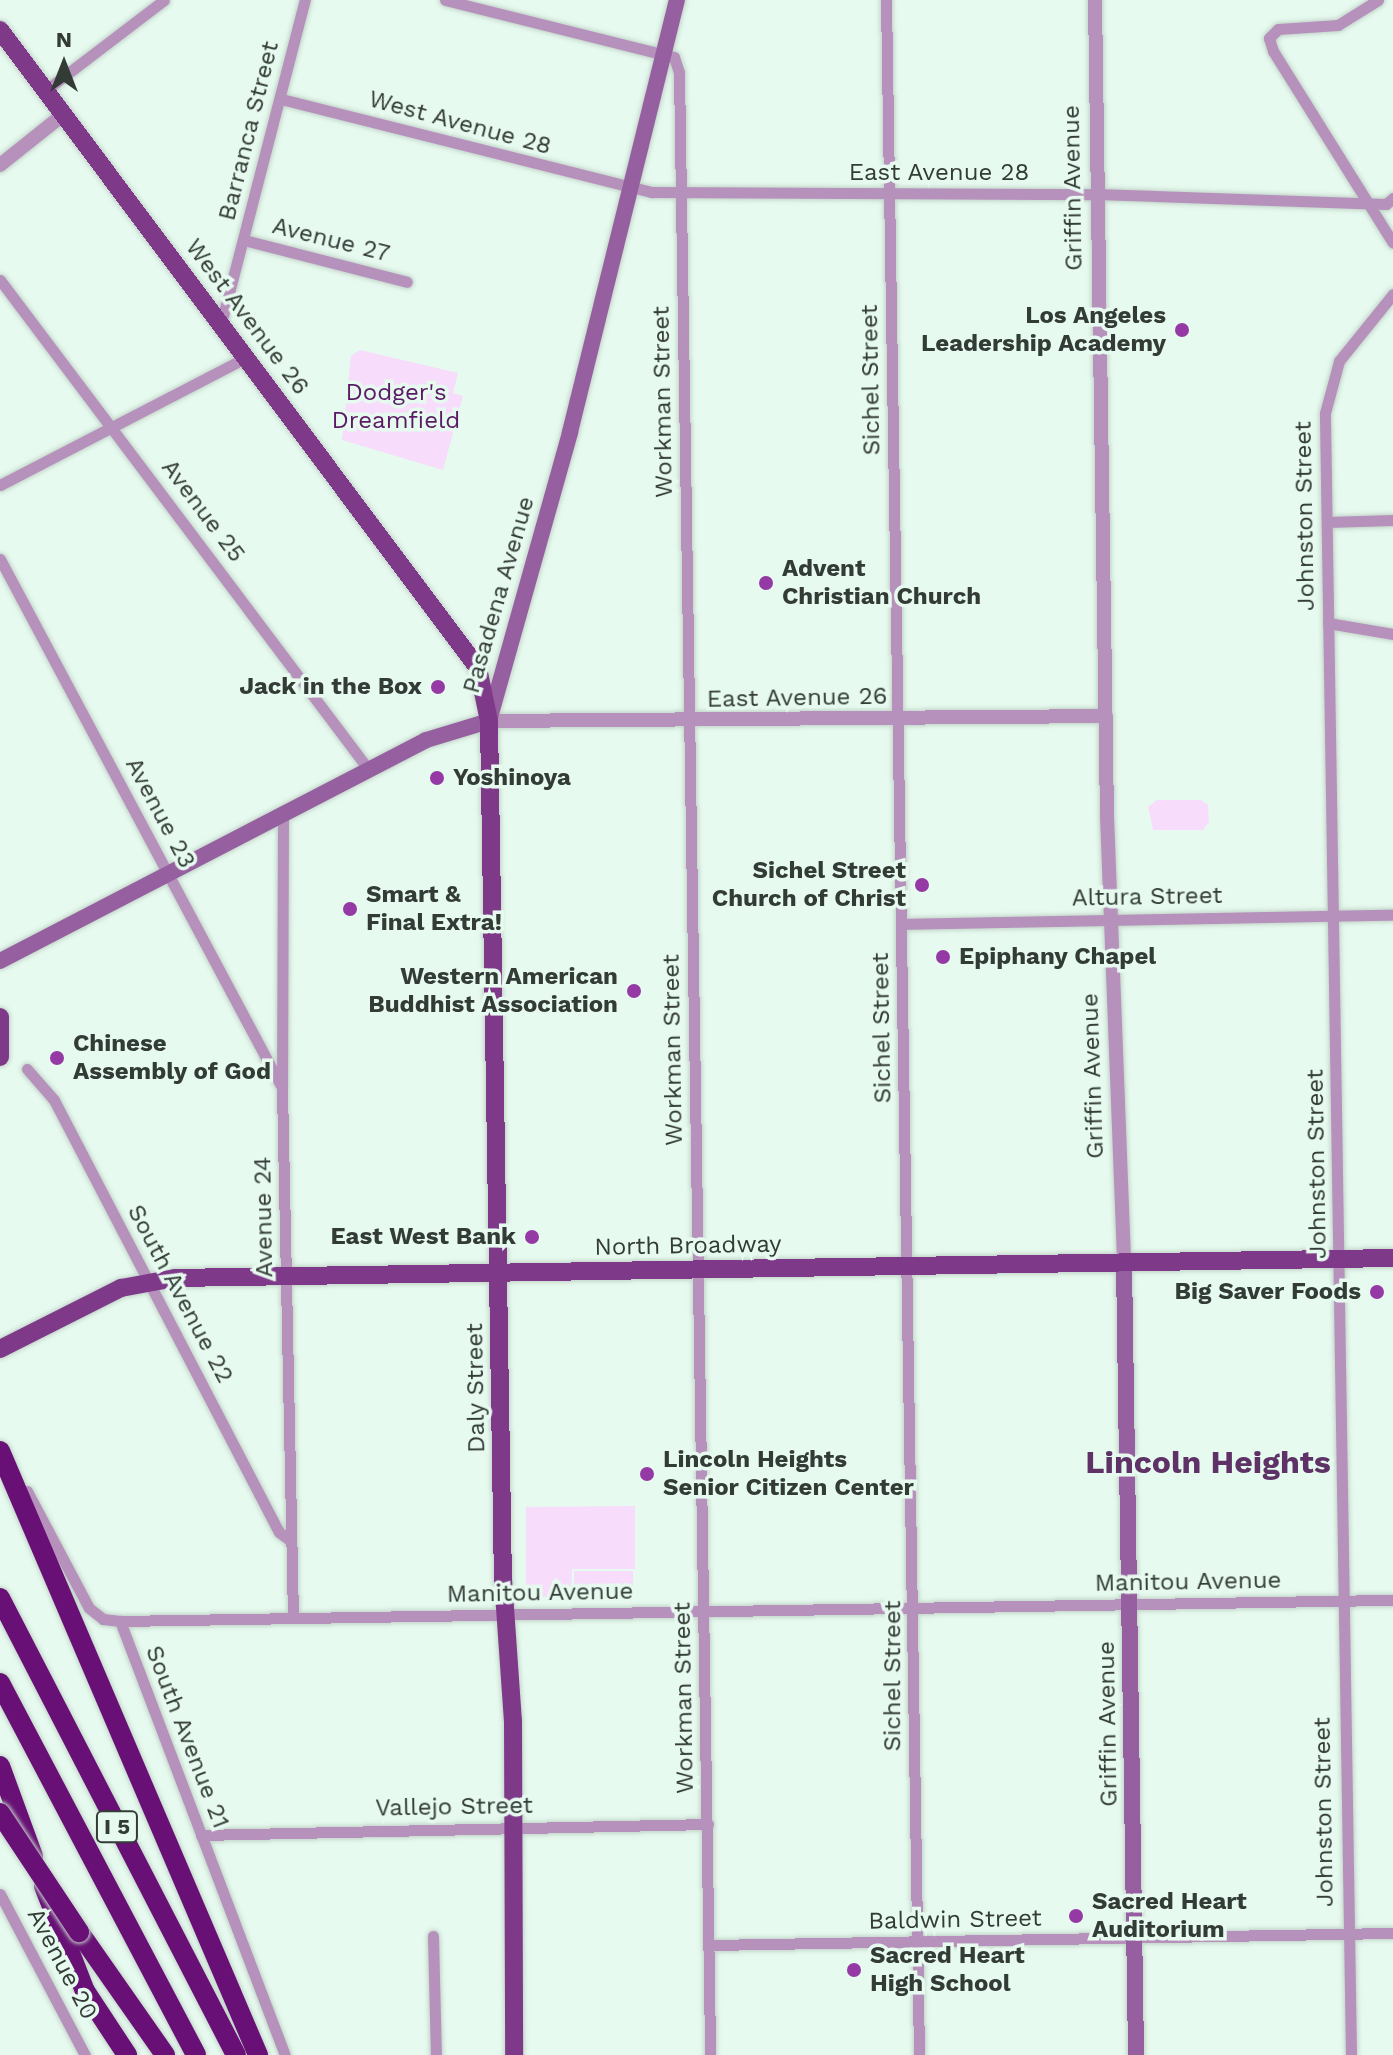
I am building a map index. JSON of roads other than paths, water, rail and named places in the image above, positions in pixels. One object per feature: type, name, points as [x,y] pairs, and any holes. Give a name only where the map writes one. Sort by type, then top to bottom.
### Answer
[{"type":"highway","points":[[3,1459],[258,2055]]},
{"type":"highway","name":"I 5","points":[[0,1598],[236,2055]]},
{"type":"highway","name":"I 5","points":[[0,1683],[196,2055]]},
{"type":"highway","points":[[0,1766],[85,1991],[127,2055]]},
{"type":"highway","points":[[0,1813],[165,2055]]},
{"type":"main road","name":"Pasadena Avenue","points":[[0,961],[450,730],[489,721],[570,432],[677,0]]},
{"type":"main road","name":"West Avenue 26","points":[[0,30],[222,320],[478,668],[489,721]]},
{"type":"main road","name":"Daly Street","points":[[489,721],[504,1616],[515,1828],[514,2055]]},
{"type":"main road","points":[[0,1017],[0,1057]]},
{"type":"main road","name":"North Broadway","points":[[0,1349],[121,1288],[147,1281],[1393,1258]]},
{"type":"main road","name":"Griffin Avenue","points":[[1124,1263],[1136,2055]]},
{"type":"street","points":[[46,90],[164,0]]},
{"type":"street","name":"Barranca Street","points":[[222,320],[305,0]]},
{"type":"street","points":[[445,0],[663,54]]},
{"type":"street","name":"Sichel Street","points":[[886,0],[896,718],[903,924],[915,1609],[919,2055]]},
{"type":"street","name":"Griffin Avenue","points":[[1095,0],[1110,920],[1124,1263]]},
{"type":"street","points":[[1378,0],[1338,25],[1278,29],[1269,38],[1273,51],[1393,243]]},
{"type":"street","name":"Workman Street","points":[[663,54],[674,57],[679,72],[710,2055]]},
{"type":"street","name":"West Avenue 28","points":[[281,99],[628,189]]},
{"type":"street","points":[[0,165],[64,114]]},
{"type":"street","name":"East Avenue 28","points":[[628,189],[681,193],[890,196],[1096,194],[1368,204],[1386,204],[1393,198]]},
{"type":"street","name":"Avenue 27","points":[[244,240],[407,282]]},
{"type":"street","name":"Avenue 25","points":[[0,280],[369,770]]},
{"type":"street","name":"Johnston Street","points":[[1351,2055],[1325,413],[1331,378],[1393,294]]},
{"type":"street","points":[[0,485],[247,357]]},
{"type":"street","points":[[1327,522],[1393,520]]},
{"type":"street","name":"Avenue 23","points":[[0,559],[282,1088]]},
{"type":"street","points":[[1328,623],[1393,634]]},
{"type":"street","name":"East Avenue 26","points":[[489,721],[1106,716]]},
{"type":"street","name":"Avenue 24","points":[[283,815],[282,1088],[293,1618]]},
{"type":"street","name":"Altura Street","points":[[903,924],[1393,915]]},
{"type":"street","name":"South Avenue 22","points":[[27,1069],[54,1100],[279,1532],[291,1541]]},
{"type":"street","name":"South Avenue 21","points":[[3,1459],[21,1479],[89,1608],[103,1619],[120,1621],[285,2055]]},
{"type":"street","name":"Manitou Avenue","points":[[120,1621],[1393,1600]]},
{"type":"street","name":"Vallejo Street","points":[[201,1835],[708,1824]]},
{"type":"street","name":"Avenue 20","points":[[0,1894],[85,2055]]},
{"type":"street","name":"Baldwin Street","points":[[710,1945],[1393,1933]]},
{"type":"street","points":[[433,1936],[436,2055]]},
{"type":"place","name":"Los Angeles Leadership Academy","points":[[1182,330]]},
{"type":"place","name":"Advent Christian Church","points":[[766,583]]},
{"type":"place","name":"Jack in the Box","points":[[438,687]]},
{"type":"place","name":"Yoshinoya","points":[[437,778]]},
{"type":"place","name":"Sichel Street Church of Christ","points":[[922,885]]},
{"type":"place","name":"Smart & Final Extra!","points":[[350,909]]},
{"type":"place","name":"Epiphany Chapel","points":[[943,957]]},
{"type":"place","name":"Western American Buddhist Association","points":[[634,991]]},
{"type":"place","name":"Chinese Assembly of God","points":[[57,1058]]},
{"type":"place","name":"East West Bank","points":[[532,1237]]},
{"type":"place","name":"Big Saver Foods","points":[[1377,1292]]},
{"type":"place","name":"Lincoln Heights Senior Citizen Center","points":[[647,1474]]},
{"type":"place","name":"Sacred Heart Auditorium","points":[[1076,1916]]},
{"type":"place","name":"Sacred Heart High School","points":[[854,1970]]},
{"type":"district","name":"Lincoln Heights","points":[[1208,1462]]},
{"type":"park label","name":"Dodger's Dreamfield","points":[[396,407]]}]
